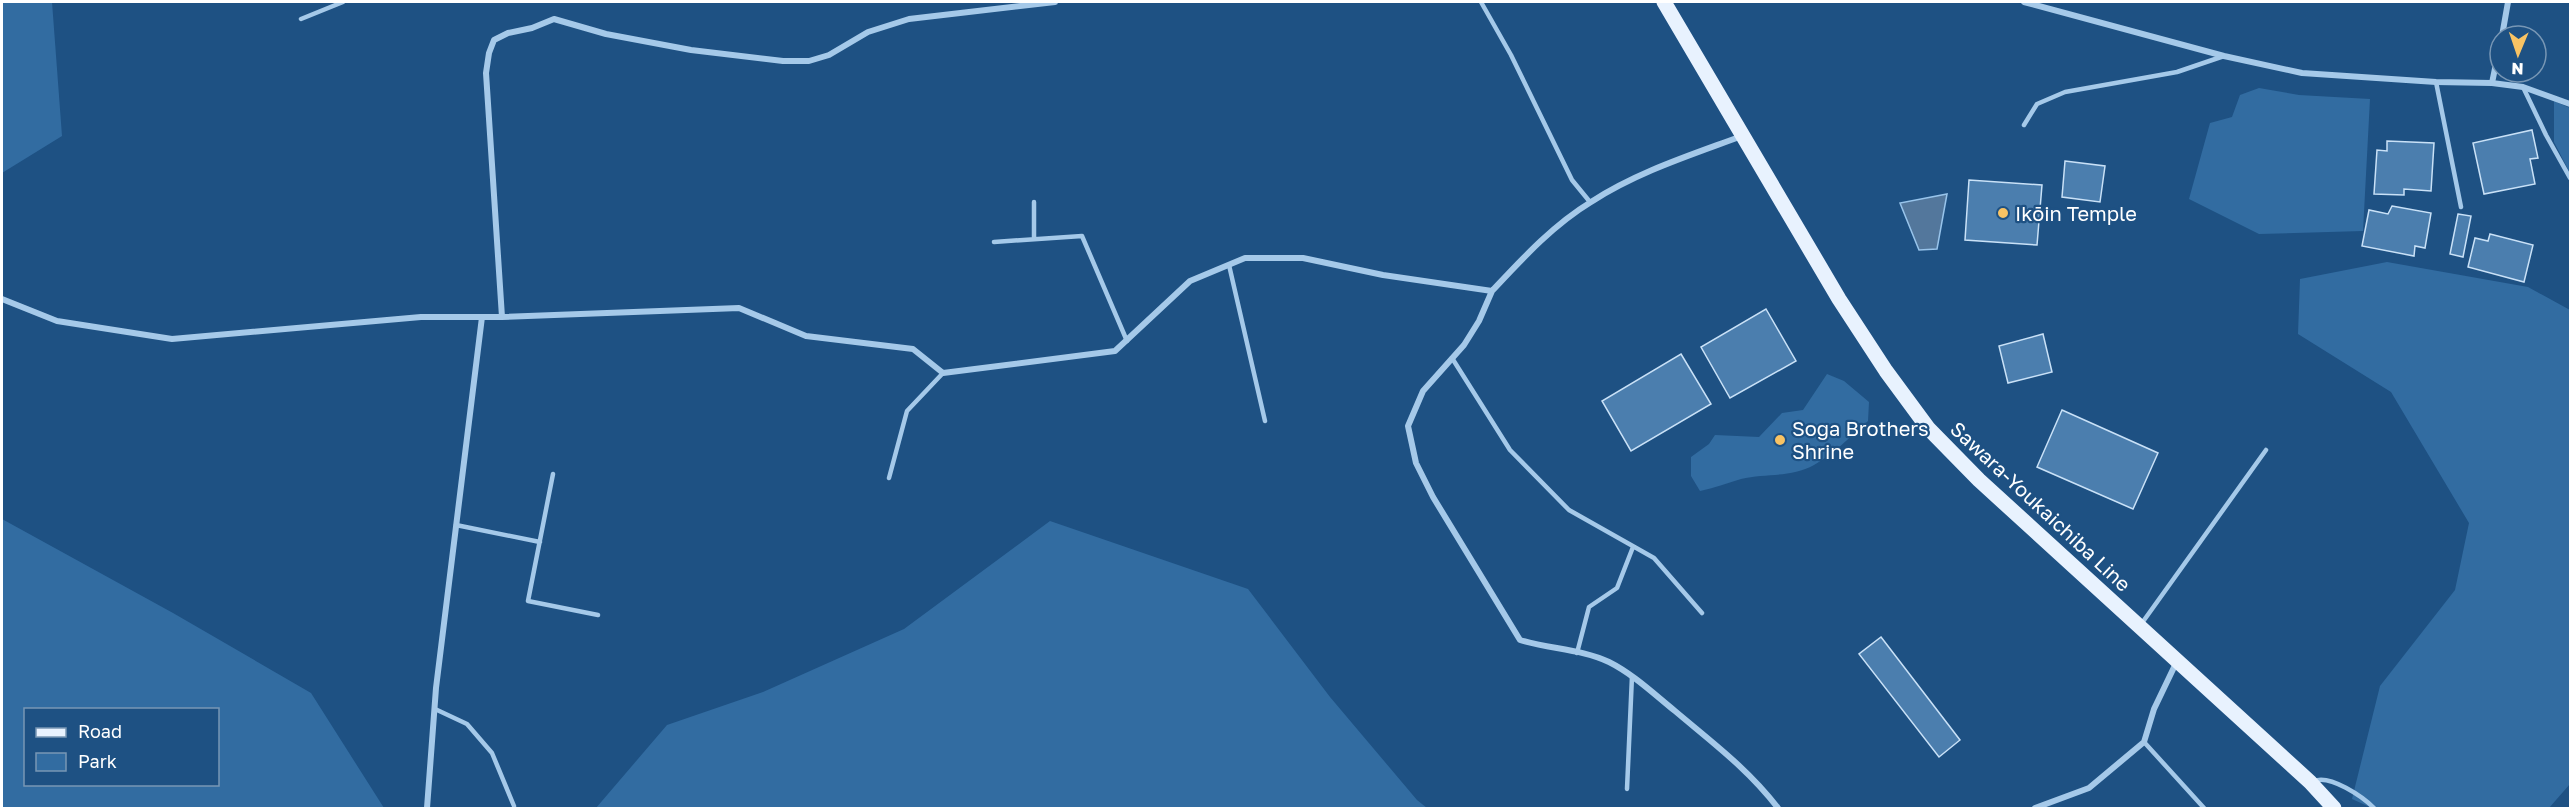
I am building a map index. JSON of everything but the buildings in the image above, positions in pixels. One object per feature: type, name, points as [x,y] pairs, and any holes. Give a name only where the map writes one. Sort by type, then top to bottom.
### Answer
[{"type":"main road","name":"Sawara-Youkaichiba Line","points":[[1664,2],[1839,299],[1886,371],[1928,428],[1979,480],[2310,783],[2334,808]]},
{"type":"street","points":[[502,317],[486,72],[494,40],[508,33],[532,28],[554,19],[606,34],[691,50],[809,61],[829,55],[868,32],[909,19],[1055,2]]},
{"type":"street","points":[[2024,2],[2224,56],[2302,73],[2436,82],[2488,83]]},
{"type":"street","points":[[2504,24],[2508,2]]},
{"type":"street","points":[[2500,84],[2523,87],[2571,104]]},
{"type":"street","points":[[1744,135],[1650,170],[1590,202],[1535,245],[1492,291],[1479,321],[1452,358],[1423,391],[1408,426],[1416,463],[1433,497],[1520,640],[1543,648],[1577,653],[1608,662],[1632,676],[1729,754],[1778,808]]},
{"type":"street","points":[[2,299],[57,321],[172,339],[421,316],[502,317],[739,308],[806,336],[913,349],[943,373],[1115,351],[1190,281],[1245,258],[1303,258],[1383,275],[1492,291]]},
{"type":"street","points":[[427,808],[435,709],[482,317]]},
{"type":"street","points":[[2035,808],[2089,788],[2144,742],[2154,709],[2177,661]]},
{"type":"lane","points":[[301,19],[343,2]]},
{"type":"lane","points":[[1481,2],[1572,180],[1590,202]]},
{"type":"lane","points":[[2024,125],[2037,104],[2065,92],[2176,72],[2224,56]]},
{"type":"lane","points":[[2436,82],[2462,207]]},
{"type":"lane","points":[[2523,87],[2546,135],[2571,178]]},
{"type":"lane","points":[[1034,202],[1034,238]]},
{"type":"lane","points":[[994,242],[1082,236],[1127,341]]},
{"type":"lane","points":[[1229,265],[1265,421]]},
{"type":"lane","points":[[1452,358],[1510,450],[1569,510],[1654,558],[1702,613]]},
{"type":"lane","points":[[889,478],[907,411],[943,373]]},
{"type":"lane","points":[[2139,627],[2266,450]]},
{"type":"lane","points":[[553,474],[528,602],[598,615]]},
{"type":"lane","points":[[456,525],[540,542]]},
{"type":"lane","points":[[1577,653],[1589,607],[1617,588],[1633,547]]},
{"type":"lane","points":[[1627,789],[1632,676]]},
{"type":"lane","points":[[435,709],[467,724],[492,753],[514,806]]},
{"type":"lane","points":[[2144,742],[2204,808]]},
{"type":"lane","points":[[2310,783],[2320,778],[2328,779],[2368,802],[2374,808]]},
{"type":"green space","points":[[2,2],[52,2],[62,136],[2,173]]},
{"type":"green space","points":[[2259,88],[2299,95],[2370,99],[2363,231],[2259,234],[2189,199],[2210,123],[2232,117],[2240,95]]},
{"type":"green space","points":[[2554,101],[2570,108],[2570,173],[2554,142]]},
{"type":"green space","points":[[2387,262],[2528,287],[2570,310],[2570,784],[2549,808],[2372,808],[2352,799],[2380,686],[2455,590],[2469,523],[2391,392],[2298,334],[2300,279]]},
{"type":"green space","points":[[1827,374],[1844,381],[1869,402],[1868,421],[1842,445],[1814,465],[1796,472],[1741,479],[1700,491],[1691,476],[1691,457],[1709,444],[1715,435],[1759,437],[1782,413],[1803,410]]},
{"type":"green space","points":[[2,519],[173,613],[311,693],[384,808],[2,808]]},
{"type":"green space","points":[[1050,521],[1248,589],[1330,697],[1417,800],[1427,808],[596,808],[667,725],[763,692],[904,629]]},
{"type":"shaded area","points":[[1947,194],[1937,249],[1919,250],[1900,203]]},
{"type":"place","name":"Ikōin Temple","points":[[2003,213]]},
{"type":"place","name":"Soga Brothers Shrine","points":[[1780,440]]}]
